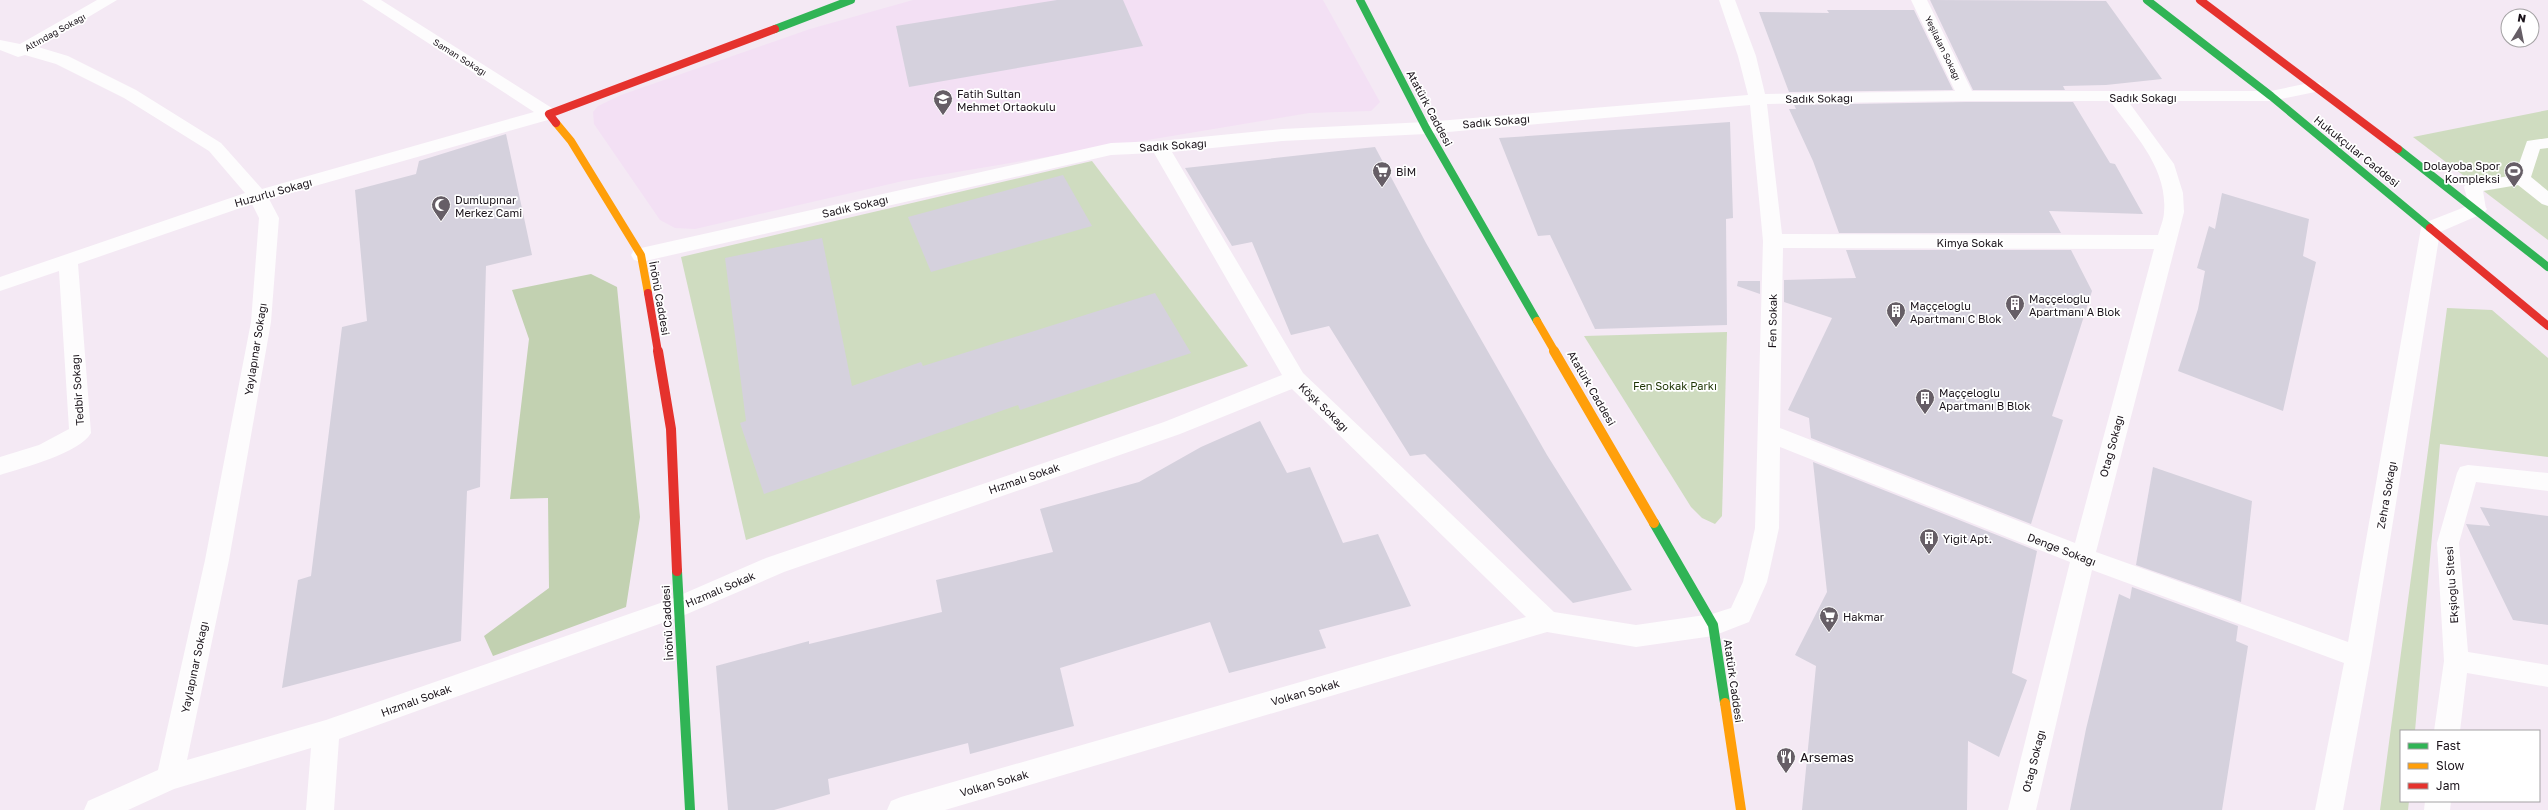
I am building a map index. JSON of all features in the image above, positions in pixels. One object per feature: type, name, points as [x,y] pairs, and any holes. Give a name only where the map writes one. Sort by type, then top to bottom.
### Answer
[{"type":"street","name":"Altındağ Sokağı","points":[[0,61],[23,50],[109,0]]},
{"type":"street","name":"Saman Sokağı","points":[[370,0],[549,114]]},
{"type":"street","points":[[549,114],[851,0]]},
{"type":"street","name":"Atatürk Caddesi","points":[[1360,0],[1426,128],[1713,625],[1741,810]]},
{"type":"street","name":"Fen Sokak","points":[[1713,625],[1740,615],[1755,582],[1767,528],[1773,241],[1758,99],[1744,48],[1727,0]]},
{"type":"street","name":"Yeşilalan Sokağı","points":[[1920,0],[1966,96]]},
{"type":"street","name":"Hukukçular Caddesi","points":[[2146,0],[2271,96],[2548,326]]},
{"type":"street","points":[[2200,0],[2477,210],[2548,267]]},
{"type":"street","name":"Yaylapınar Sokağı","points":[[0,45],[62,60],[130,94],[215,147],[258,196],[269,218],[261,322],[217,560],[170,778]]},
{"type":"street","name":"Sadık Sokağı","points":[[641,255],[1111,149],[1160,147],[1282,135],[1426,128],[1758,99],[1966,96],[2271,96],[2314,87]]},
{"type":"street","name":"Otağ Sokağı","points":[[2022,810],[2083,558],[2168,242],[2174,212],[2173,193],[2165,164],[2116,97]]},
{"type":"street","name":"Huzurlu Sokağı","points":[[0,284],[68,261],[126,238],[258,196],[549,114]]},
{"type":"street","name":"İnönü Caddesi","points":[[549,114],[571,141],[641,255],[672,429],[678,607],[690,810]]},
{"type":"street","name":"Köşk Sokağı","points":[[1160,147],[1295,379],[1547,621]]},
{"type":"street","points":[[2431,228],[2477,210]]},
{"type":"street","name":"Zehra Sokağı","points":[[2329,810],[2358,657],[2431,228]]},
{"type":"street","name":"Kimya Sokak","points":[[1773,241],[2168,242]]},
{"type":"street","name":"Tedbir Sokağı","points":[[0,466],[47,450],[80,432],[68,261]]},
{"type":"street","name":"Hızmalı Sokak","points":[[106,808],[170,778],[326,732],[678,607],[775,565],[1172,428],[1295,379]]},
{"type":"street","name":"Denge Sokağı","points":[[1769,433],[2083,558],[2358,657]]},
{"type":"street","name":"Volkan Sokak","points":[[901,810],[1547,621],[1636,636],[1713,625]]},
{"type":"street","points":[[320,810],[326,732]]},
{"type":"lane","points":[[2522,179],[2533,146],[2548,143]]},
{"type":"lane","points":[[2477,210],[2473,187],[2522,179],[2548,200]]},
{"type":"lane","name":"Ekşioğlu Sitesi","points":[[2447,730],[2456,661],[2448,543],[2468,473],[2548,482]]},
{"type":"lane","points":[[2456,661],[2548,676]]},
{"type":"shaded area","name":"Fatih Sultan Mehmet Ortaokulu","points":[[913,0],[1323,0],[1380,102],[1371,111],[1309,113],[903,181],[695,229],[675,228],[660,220],[594,124],[593,112],[598,106],[621,95],[810,29]]},
{"type":"green space","name":"Dolayoba Spor Kompleksi","points":[[2548,110],[2548,240],[2413,137]]},
{"type":"green space","points":[[1092,161],[1248,366],[746,540],[681,257]]},
{"type":"green space","points":[[591,274],[617,287],[640,517],[626,607],[493,656],[484,636],[549,588],[548,498],[510,499],[529,339],[512,290]]},
{"type":"green space","points":[[2447,308],[2492,310],[2548,358],[2548,457],[2440,444],[2415,730],[2400,730],[2400,802],[2409,802],[2408,810],[2380,810]]},
{"type":"green space","name":"Fen Sokak Parkı","points":[[1727,332],[1722,516],[1715,524],[1702,518],[1691,507],[1584,336]]},
{"type":"building","points":[[1057,0],[1123,0],[1143,46],[909,87],[896,26]]},
{"type":"building","points":[[1930,0],[2106,1],[2162,79],[2106,85],[2063,86],[2065,90],[1973,90]]},
{"type":"building","points":[[1827,10],[1914,10],[1953,90],[1789,92],[1759,12],[1829,13]]},
{"type":"building","points":[[2073,102],[2110,163],[2115,164],[2143,214],[2049,211],[2061,233],[1839,233],[1813,161],[1789,109],[1796,109],[1794,105]]},
{"type":"building","points":[[1730,122],[1733,218],[1726,219],[1727,325],[1595,329],[1550,235],[1538,236],[1499,138]]},
{"type":"building","points":[[506,134],[532,255],[486,266],[480,487],[467,491],[461,641],[282,688],[298,580],[311,576],[342,327],[367,321],[355,190],[416,174],[419,161]]},
{"type":"building","points":[[1375,147],[1426,243],[1547,455],[1632,590],[1573,603],[1425,454],[1410,456],[1329,326],[1291,335],[1252,242],[1232,246],[1185,168]]},
{"type":"building","points":[[1063,175],[1092,226],[931,272],[908,217]]},
{"type":"building","points":[[2222,193],[2309,219],[2303,256],[2316,262],[2283,411],[2178,371],[2198,309],[2205,271],[2197,268],[2209,226],[2215,229]]},
{"type":"building","points":[[822,238],[852,386],[921,362],[923,366],[1155,293],[1191,353],[1020,410],[1018,405],[764,494],[740,423],[746,421],[725,258]]},
{"type":"building","points":[[1846,250],[2071,250],[2092,291],[2052,416],[2063,420],[2031,524],[1811,438],[1809,418],[1788,410],[1832,318],[1784,302],[1784,280],[1856,278]]},
{"type":"building","points":[[1738,281],[1760,281],[1760,294],[1737,286]]},
{"type":"building","points":[[1260,421],[1287,473],[1310,467],[1343,543],[1378,534],[1411,606],[1319,630],[1326,648],[1229,673],[1210,622],[1060,668],[1074,726],[970,754],[968,743],[828,779],[830,794],[774,810],[728,810],[716,666],[809,641],[809,644],[942,612],[936,580],[1053,552],[1040,509],[1139,482],[1201,447]]},
{"type":"building","points":[[1813,462],[2037,551],[2012,673],[2027,680],[1999,757],[1968,741],[1967,810],[1802,810],[1816,666],[1795,655],[1827,592]]},
{"type":"building","points":[[2153,467],[2252,501],[2241,602],[2136,565]]},
{"type":"building","points":[[2480,507],[2548,516],[2548,625],[2513,620],[2466,524],[2490,526]]},
{"type":"building","points":[[2132,587],[2238,626],[2236,641],[2248,646],[2222,810],[2070,810],[2086,729],[2119,594],[2130,599]]},
{"type":"traffic: fast","points":[[775,29],[851,0]]},
{"type":"traffic: fast","points":[[1360,0],[1426,128],[1537,321]]},
{"type":"traffic: fast","points":[[2147,0],[2271,96],[2430,228]]},
{"type":"traffic: fast","points":[[2398,149],[2477,209],[2548,267]]},
{"type":"traffic: fast","points":[[1654,523],[1713,625],[1725,703]]},
{"type":"traffic: fast","points":[[677,571],[690,810]]},
{"type":"traffic: slow","points":[[556,123],[571,141],[641,255],[648,293]]},
{"type":"traffic: slow","points":[[1537,321],[1654,523]]},
{"type":"traffic: slow","points":[[1725,703],[1741,810]]},
{"type":"traffic: jam","points":[[2200,0],[2398,149]]},
{"type":"traffic: jam","points":[[556,123],[549,114],[775,29]]},
{"type":"traffic: jam","points":[[2430,228],[2548,326]]},
{"type":"traffic: jam","points":[[648,293],[671,429],[677,571]]},
{"type":"place","name":"Fatih Sultan Mehmet Ortaokulu","points":[[943,116]]},
{"type":"place","name":"BİM","points":[[1382,188]]},
{"type":"place","name":"Dolayoba Spor Kompleksi","points":[[2514,188]]},
{"type":"place","name":"Dumlupınar Merkez Cami","points":[[441,222]]},
{"type":"place","name":"Maççeloğlu Apartmanı A Blok","points":[[2015,321]]},
{"type":"place","name":"Maççeloğlu Apartmanı C Blok","points":[[1896,328]]},
{"type":"place","name":"Maççeloğlu Apartmanı B Blok","points":[[1925,415]]},
{"type":"place","name":"Yiğit Apt.","points":[[1929,555]]},
{"type":"place","name":"Hakmar","points":[[1829,633]]},
{"type":"place","name":"Arsemas","points":[[1786,774]]}]
